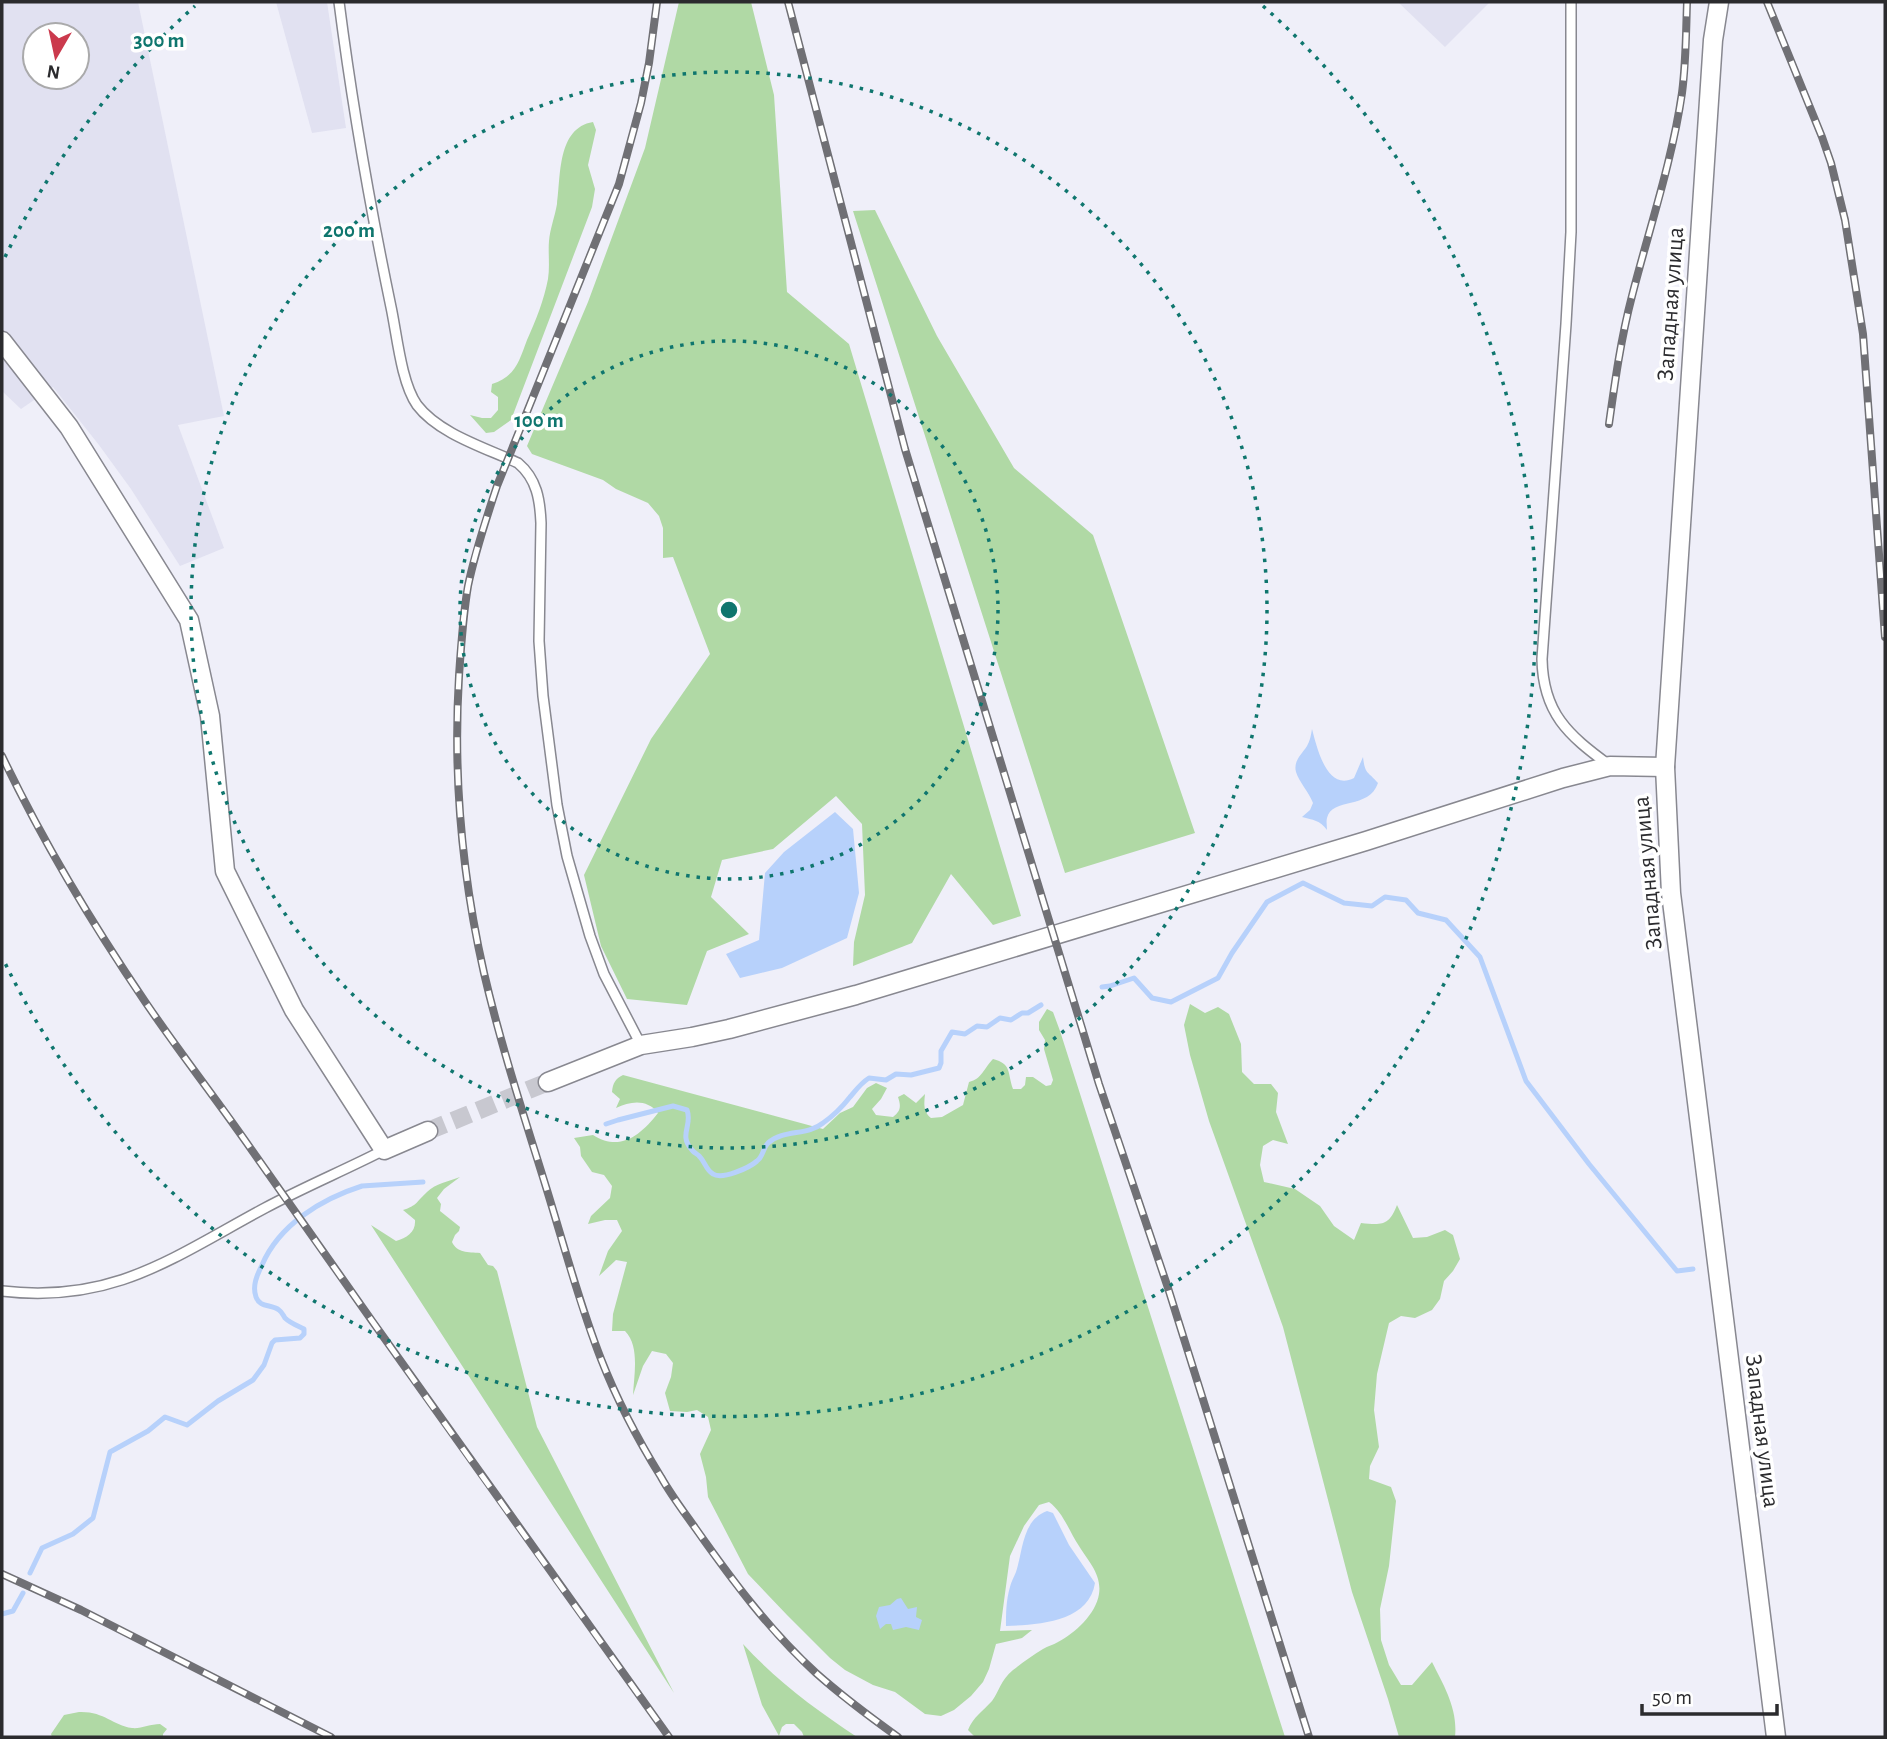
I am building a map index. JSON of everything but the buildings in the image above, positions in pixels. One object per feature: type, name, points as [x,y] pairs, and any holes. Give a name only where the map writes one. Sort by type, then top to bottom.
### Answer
[{"type":"street","name":"Западная улица","points":[[1719,2],[1713,40],[1665,767],[1667,840],[1671,893],[1776,1737]]},
{"type":"street","points":[[2,341],[69,427],[189,620],[210,716],[225,871],[294,1010],[384,1150],[428,1131]]},
{"type":"street","points":[[548,1082],[641,1045],[729,1029],[856,995],[1366,841],[1563,778],[1610,766],[1665,767]]},
{"type":"lane","points":[[339,2],[351,92],[374,224],[411,395],[439,425],[518,463],[533,480],[537,492],[541,523],[540,641],[543,696],[557,805],[567,856],[590,936],[604,974],[641,1045]]},
{"type":"lane","points":[[1571,2],[1571,232],[1543,676],[1552,706],[1567,730],[1579,743],[1610,766]]},
{"type":"lane","points":[[2,1291],[24,1294],[72,1292],[140,1275],[183,1255],[272,1204],[384,1150]]},
{"type":"shaded area","points":[[2,2],[138,2],[224,416],[178,425],[224,548],[180,566],[131,489],[53,387],[21,409],[2,391]]},
{"type":"shaded area","points":[[276,2],[327,2],[346,128],[312,133]]},
{"type":"shaded area","points":[[1398,2],[1490,2],[1445,47]]},
{"type":"green space","points":[[679,2],[751,2],[774,95],[787,292],[849,344],[1021,916],[993,925],[951,874],[912,943],[853,966],[854,942],[865,895],[862,824],[836,796],[773,849],[722,860],[711,897],[749,934],[707,951],[687,1005],[627,999],[601,946],[584,875],[651,739],[710,654],[673,557],[663,558],[663,528],[659,516],[648,503],[603,480],[532,454],[527,446],[588,302],[645,148]]},
{"type":"green space","points":[[593,122],[596,130],[588,165],[595,189],[592,207],[511,420],[494,432],[486,433],[470,415],[491,418],[498,410],[498,397],[491,392],[492,384],[512,372],[522,355],[548,279],[550,232],[557,204],[563,155],[573,133],[581,126]]},
{"type":"green space","points":[[875,210],[937,336],[1014,468],[1093,535],[1195,833],[1065,873],[853,211]]},
{"type":"green space","points":[[1190,1004],[1205,1013],[1218,1007],[1229,1014],[1241,1044],[1242,1072],[1254,1084],[1271,1084],[1278,1093],[1276,1112],[1288,1144],[1273,1140],[1263,1146],[1260,1165],[1264,1182],[1295,1189],[1320,1206],[1334,1226],[1354,1240],[1361,1223],[1384,1223],[1391,1217],[1397,1205],[1413,1238],[1427,1237],[1445,1230],[1453,1235],[1460,1259],[1444,1281],[1440,1299],[1432,1310],[1415,1318],[1401,1316],[1389,1323],[1377,1374],[1374,1410],[1379,1447],[1370,1466],[1369,1479],[1391,1487],[1396,1501],[1389,1566],[1380,1609],[1381,1640],[1389,1665],[1401,1685],[1412,1685],[1432,1662],[1452,1707],[1455,1737],[1399,1737],[1352,1592],[1283,1327],[1209,1121],[1190,1055],[1184,1025]]},
{"type":"green space","points":[[1047,1009],[1053,1012],[1060,1031],[1285,1737],[975,1737],[968,1730],[970,1725],[992,1701],[1009,1674],[1035,1654],[1071,1634],[1089,1616],[1097,1601],[1099,1587],[1096,1574],[1062,1516],[1049,1502],[1039,1505],[1024,1526],[1010,1556],[1000,1631],[1032,1630],[1022,1638],[996,1644],[983,1682],[954,1710],[941,1716],[925,1714],[895,1692],[873,1685],[845,1670],[748,1574],[708,1497],[700,1454],[711,1430],[708,1417],[697,1410],[670,1411],[665,1393],[673,1363],[666,1354],[652,1351],[643,1366],[633,1395],[633,1345],[625,1331],[612,1331],[613,1314],[627,1262],[616,1260],[599,1276],[608,1251],[622,1231],[617,1220],[588,1224],[591,1216],[610,1198],[612,1186],[604,1175],[592,1172],[581,1156],[580,1147],[574,1138],[593,1135],[603,1140],[621,1142],[637,1135],[658,1113],[644,1103],[616,1108],[620,1099],[612,1092],[618,1078],[623,1075],[823,1129],[840,1113],[853,1107],[867,1088],[876,1083],[887,1088],[872,1109],[876,1115],[893,1117],[900,1108],[898,1097],[904,1094],[916,1103],[925,1094],[928,1116],[942,1117],[963,1105],[969,1082],[980,1076],[993,1059],[1006,1066],[1013,1089],[1021,1089],[1025,1085],[1026,1077],[1033,1077],[1046,1086],[1051,1085],[1053,1080],[1044,1049],[1045,1040],[1039,1030],[1039,1022]]},
{"type":"green space","points":[[460,1177],[437,1198],[441,1204],[440,1211],[460,1227],[452,1242],[460,1250],[480,1253],[488,1265],[497,1271],[537,1427],[674,1693],[371,1225],[396,1241],[404,1238],[412,1231],[415,1220],[403,1210],[414,1205],[434,1187]]},
{"type":"green space","points":[[743,1644],[797,1694],[857,1737],[804,1737],[794,1724],[782,1727],[779,1736],[762,1705]]},
{"type":"green space","points":[[79,1712],[95,1714],[132,1728],[160,1724],[167,1729],[163,1737],[52,1737],[51,1734],[64,1715]]},
{"type":"water","points":[[1312,729],[1320,757],[1330,774],[1345,781],[1354,778],[1363,757],[1366,770],[1378,783],[1367,797],[1336,807],[1330,812],[1327,830],[1319,822],[1302,817],[1313,803],[1295,768],[1298,758],[1308,744]]},
{"type":"water","points":[[835,812],[853,829],[859,893],[847,938],[782,968],[740,978],[726,954],[759,940],[765,873],[784,852]]},
{"type":"water","points":[[1047,1511],[1053,1513],[1069,1545],[1095,1583],[1091,1596],[1083,1606],[1060,1619],[1006,1626],[1009,1592],[1025,1537],[1033,1521]]},
{"type":"water","points":[[901,1598],[908,1609],[917,1607],[916,1617],[922,1620],[919,1630],[906,1627],[893,1630],[891,1624],[880,1629],[876,1616],[879,1607],[890,1605]]},
{"type":"waterway","points":[[1102,987],[1134,978],[1152,998],[1171,1002],[1218,978],[1267,902],[1303,883],[1344,903],[1372,906],[1385,897],[1406,900],[1418,913],[1446,920],[1480,957],[1526,1081],[1589,1164],[1677,1271],[1693,1269]]},
{"type":"waterway","points":[[606,1124],[673,1106],[687,1110],[688,1145],[711,1172],[717,1175],[729,1174],[757,1161],[766,1145],[774,1139],[810,1130],[823,1123],[869,1078],[886,1080],[896,1074],[911,1075],[939,1068],[941,1051],[952,1032],[965,1034],[977,1026],[987,1027],[1000,1018],[1011,1020],[1041,1005]]},
{"type":"waterway","points":[[30,1573],[42,1548],[73,1534],[93,1518],[110,1452],[148,1431],[165,1417],[187,1425],[218,1401],[253,1380],[264,1365],[275,1340],[300,1338],[304,1334],[304,1329],[287,1320],[279,1310],[260,1303],[255,1293],[257,1277],[269,1251],[290,1226],[331,1198],[362,1186],[423,1182]]},
{"type":"waterway","points":[[2,1614],[13,1611],[23,1593]]},
{"type":"tunnel","points":[[428,1131],[548,1082]]},
{"type":"railway","points":[[657,2],[641,103],[619,184],[497,486],[468,586],[459,676],[457,751],[461,826],[470,900],[484,973],[521,1107],[586,1317],[628,1420],[678,1503],[723,1567],[767,1622],[816,1673],[898,1737]]},
{"type":"railway","points":[[788,2],[905,449],[1099,1084],[1168,1288],[1309,1737]]},
{"type":"railway","points":[[1609,424],[1628,312],[1678,119],[1684,70],[1687,2]]},
{"type":"railway","points":[[1767,2],[1822,137],[1845,220],[1863,334],[1885,637]]},
{"type":"railway","points":[[2,756],[70,883],[146,1003],[669,1737]]},
{"type":"railway","points":[[2,1574],[81,1610],[331,1737]]}]
